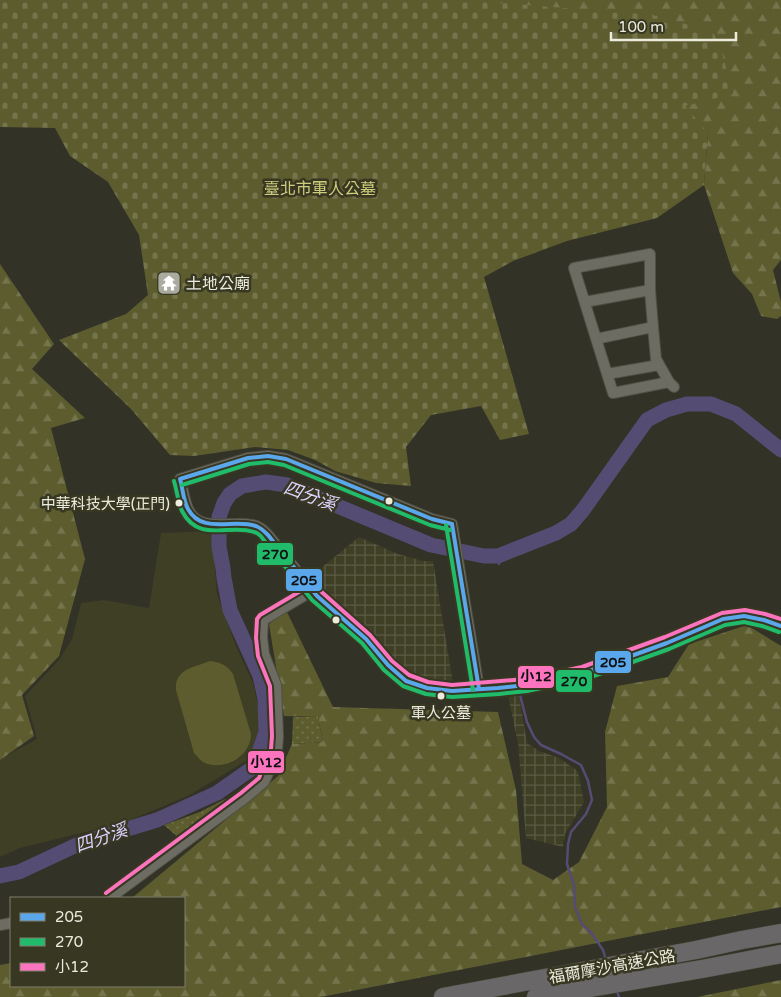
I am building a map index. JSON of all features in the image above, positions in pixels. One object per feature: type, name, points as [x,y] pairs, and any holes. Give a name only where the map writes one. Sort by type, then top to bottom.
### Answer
[{"type":"highway","name":"福爾摩沙高速公路","points":[[443,997],[781,933]]},
{"type":"highway","name":"福爾摩沙高速公路","points":[[536,997],[781,955]]},
{"type":"street","points":[[650,254],[652,327],[656,359],[672,385],[613,393],[585,302],[574,268],[650,254]]},
{"type":"street","points":[[585,302],[650,290]]},
{"type":"street","points":[[596,339],[652,327]]},
{"type":"street","points":[[607,374],[659,365]]},
{"type":"street","points":[[479,690],[452,524],[432,520],[286,459],[268,456],[248,458],[180,479],[189,511],[198,520],[207,524],[254,525],[262,529],[312,591],[366,639],[388,665],[406,681],[426,688],[452,691],[479,690],[526,685],[584,673],[668,643],[723,619],[744,616],[781,626]]},
{"type":"street","points":[[111,897],[264,782],[277,750],[278,736],[276,685],[264,654],[263,620],[312,591]]},
{"type":"shaded area","points":[[212,531],[217,594],[236,646],[253,683],[259,709],[259,728],[251,758],[188,796],[123,823],[20,848],[0,857],[0,759],[37,739],[25,696],[59,660],[72,639],[81,603],[104,600],[149,608],[161,533]]},
{"type":"shaded area","points":[[359,537],[398,554],[423,561],[433,561],[453,683],[429,681],[408,673],[391,659],[369,634],[329,599],[310,577]]},
{"type":"shaded area","points":[[508,696],[519,696],[527,743],[539,751],[559,758],[578,771],[584,802],[565,834],[563,847],[526,838],[518,743]]},
{"type":"green space","name":"臺北市軍人公墓","points":[[0,0],[463,0],[642,14],[665,17],[714,34],[722,53],[733,94],[685,106],[708,133],[704,185],[657,218],[567,241],[513,261],[484,277],[529,434],[500,440],[481,406],[431,415],[406,447],[411,486],[376,483],[335,471],[315,460],[288,450],[255,447],[194,456],[170,455],[131,409],[59,340],[126,314],[148,295],[139,235],[108,182],[70,156],[55,128],[0,127]]},
{"type":"green space","points":[[463,0],[781,0],[781,260],[773,270],[781,302],[781,316],[777,319],[761,316],[752,294],[733,273],[704,185],[708,133]]},
{"type":"green space","points":[[0,264],[54,344],[32,369],[85,418],[51,428],[85,559],[59,656],[22,695],[34,736],[0,760]]},
{"type":"green space","points":[[286,610],[333,707],[498,712],[516,790],[522,864],[553,880],[579,862],[607,807],[605,732],[617,686],[668,677],[689,644],[747,625],[781,646],[781,907],[321,997],[0,997],[0,965],[10,963],[10,987],[185,987],[185,897],[133,897],[278,776],[292,744],[323,742],[318,717],[284,716],[269,624]]},
{"type":"green space","points":[[210,661],[223,664],[233,674],[251,734],[250,742],[241,756],[227,764],[211,765],[203,762],[194,753],[176,690],[178,677],[182,673],[192,667]]},
{"type":"green space","points":[[293,717],[318,717],[323,742],[292,744]]},
{"type":"green space","points":[[225,799],[228,805],[181,840],[164,825],[200,812]]},
{"type":"green space","points":[[781,980],[781,997],[697,997]]},
{"type":"waterway","name":"四分溪","points":[[0,876],[19,872],[81,843],[157,820],[217,793],[254,767],[266,732],[265,699],[260,676],[230,610],[219,547],[219,517],[224,503],[230,494],[242,486],[266,482],[287,485],[431,545],[484,556],[498,556],[556,533],[571,524],[647,420],[666,410],[687,404],[711,404],[736,414],[781,450]]},
{"type":"waterway","points":[[498,556],[499,564]]},
{"type":"waterway","points":[[520,695],[527,722],[534,737],[541,745],[581,765],[588,781],[592,800],[586,814],[571,832],[567,864],[574,885],[575,907],[582,924],[593,935],[603,950],[606,960]]},
{"type":"waterway","points":[[616,989],[619,997]]},
{"type":"transit line","name":"205","points":[[180,479],[248,458],[268,456],[286,459],[432,519],[452,524]]},
{"type":"transit line","name":"270","points":[[182,485],[249,464],[268,462],[284,465],[430,525],[450,530]]},
{"type":"transit line","name":"205","points":[[180,479],[186,506],[194,517],[201,522],[210,524],[247,524],[261,529],[268,535],[317,596],[366,639],[388,665],[406,681],[427,688],[452,691],[498,688],[526,685],[584,673],[667,643],[723,619],[744,616],[781,626]]},
{"type":"transit line","name":"270","points":[[174,481],[182,511],[189,521],[197,527],[206,530],[245,530],[258,534],[312,600],[362,643],[384,670],[403,686],[426,694],[452,697],[499,694],[527,691],[585,679],[669,649],[725,625],[744,622],[779,632]]},
{"type":"transit line","name":"205","points":[[452,524],[479,689]]},
{"type":"transit line","name":"270","points":[[446,525],[473,690]]},
{"type":"transit line","name":"小12","points":[[106,893],[259,778],[271,749],[272,736],[270,686],[258,656],[256,638],[257,619],[260,615],[309,586]]},
{"type":"transit line","name":"小12","points":[[316,587],[370,635],[392,661],[409,675],[428,682],[452,685],[525,679],[582,667],[665,637],[722,613],[745,610],[781,619]]},
{"type":"place","name":"土地公廟","points":[[169,283]]},
{"type":"place","name":"中華科技大學(正門)","points":[[179,503]]},
{"type":"place","name":"軍人公墓","points":[[441,696]]}]
